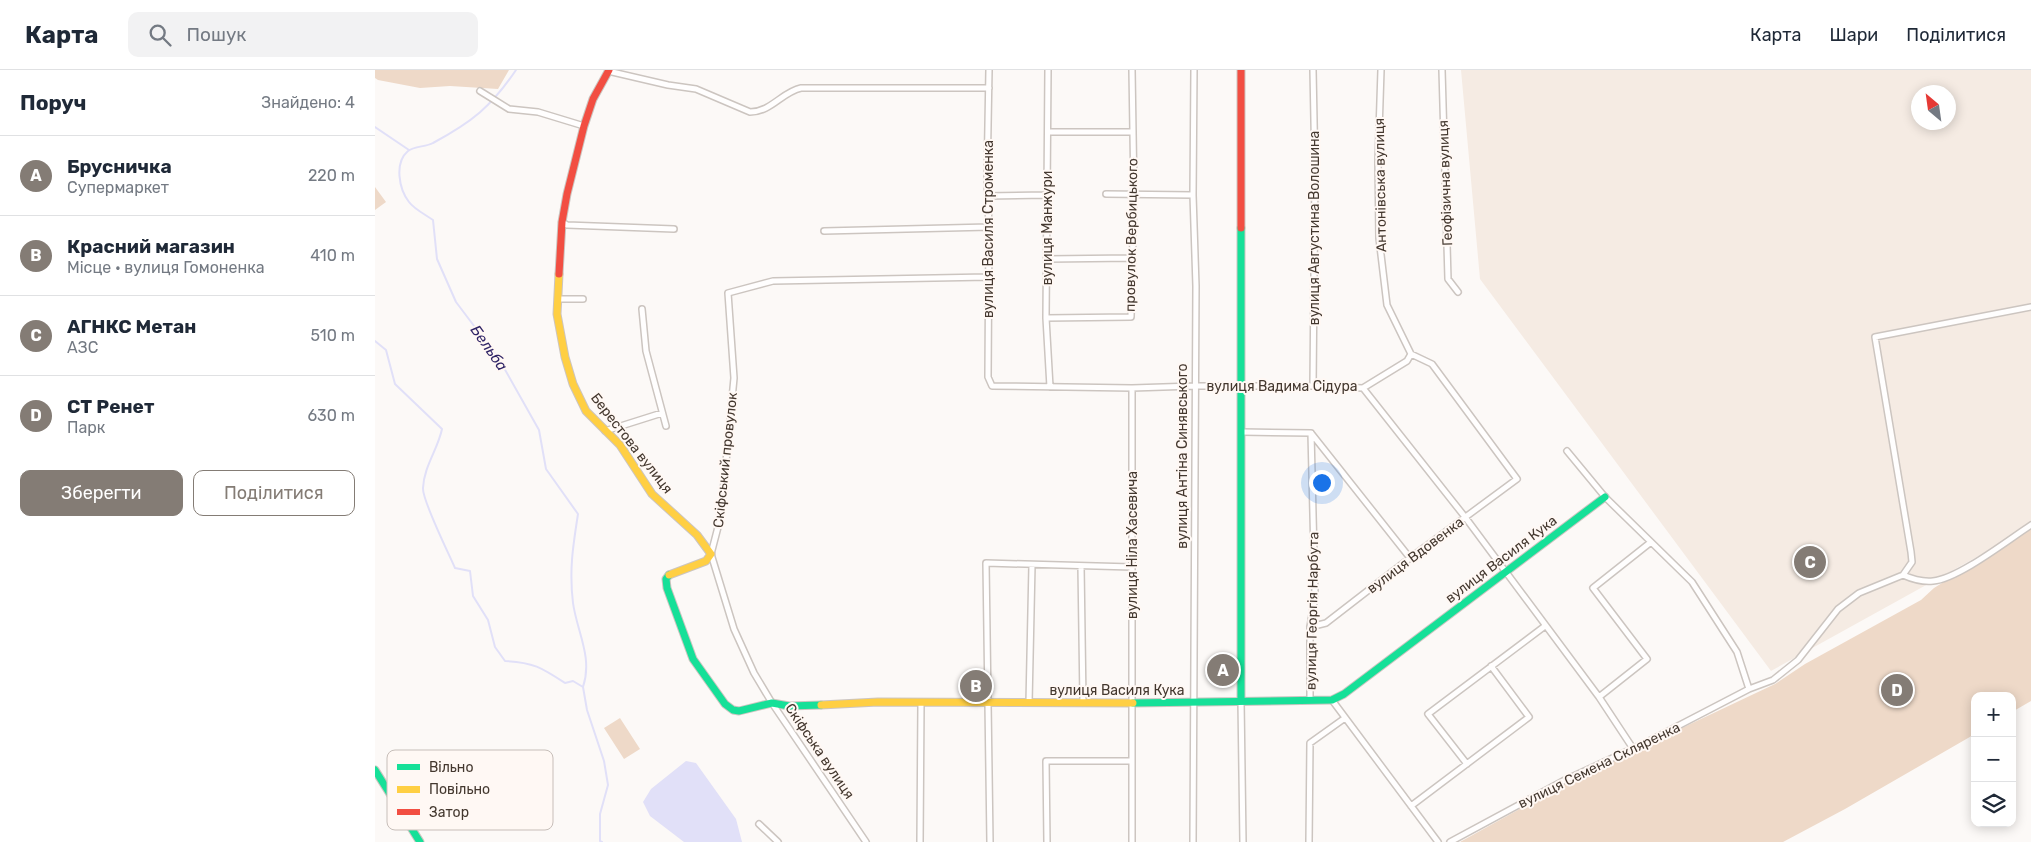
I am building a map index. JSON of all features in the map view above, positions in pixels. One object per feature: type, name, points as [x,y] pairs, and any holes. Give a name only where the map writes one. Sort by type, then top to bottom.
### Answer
[{"type":"street","name":"вулиця Василя Строменка","points":[[989,70],[987,196],[989,227],[988,376],[992,386]]},
{"type":"street","name":"вулиця Манжури","points":[[1048,70],[1048,259],[1046,318],[1050,387]]},
{"type":"street","name":"провулок Вербицького","points":[[1046,318],[1131,317],[1133,194],[1132,70]]},
{"type":"street","name":"вулиця Антіна Синявського","points":[[1193,842],[1194,70]]},
{"type":"street","points":[[1241,70],[1241,701],[1243,842]]},
{"type":"street","name":"вулиця Августина Волошина","points":[[1313,70],[1315,171],[1313,386]]},
{"type":"street","name":"Антонівська вулиця","points":[[1381,70],[1378,162],[1379,238],[1387,305],[1411,354]]},
{"type":"street","name":"Геофізична вулиця","points":[[1442,70],[1448,279],[1458,292]]},
{"type":"street","points":[[609,71],[668,85],[696,89],[750,112],[758,112],[770,107],[790,92],[801,88],[989,88]]},
{"type":"street","name":"Берестова вулиця","points":[[609,71],[593,99],[584,126],[562,222],[557,314],[565,357],[573,384],[586,411],[620,445],[652,494],[697,535],[711,554]]},
{"type":"street","points":[[481,91],[509,108],[555,116],[584,126]]},
{"type":"street","points":[[1049,132],[1132,132]]},
{"type":"street","points":[[1106,194],[1193,195]]},
{"type":"street","points":[[987,196],[1047,195]]},
{"type":"street","points":[[562,222],[567,225],[675,229]]},
{"type":"street","points":[[824,231],[989,227]]},
{"type":"street","points":[[1048,259],[1132,258]]},
{"type":"street","name":"Скіфський провулок","points":[[711,554],[718,527],[723,493],[734,378],[728,293],[773,281],[988,277]]},
{"type":"street","points":[[558,298],[583,299]]},
{"type":"street","points":[[2031,307],[1875,337],[1911,552],[1912,562],[1903,575],[1912,579],[1933,582],[1952,576],[2031,525]]},
{"type":"street","points":[[642,309],[646,350],[666,426]]},
{"type":"street","name":"вулиця Вадима Сідура","points":[[992,386],[1133,388],[1313,386],[1363,388],[1407,361],[1411,354]]},
{"type":"street","name":"вулиця Вдовенка","points":[[1310,627],[1326,623],[1517,479],[1432,364],[1411,354]]},
{"type":"street","name":"вулиця Ніла Хасевича","points":[[1131,842],[1133,388]]},
{"type":"street","points":[[1363,388],[1465,517],[1599,697],[1632,747]]},
{"type":"street","points":[[604,431],[662,413]]},
{"type":"street","points":[[1242,432],[1311,433],[1410,558]]},
{"type":"street","name":"вулиця Георгія Нарбута","points":[[1310,699],[1310,627],[1315,596],[1311,433]]},
{"type":"street","points":[[1567,451],[1605,497],[1692,582],[1737,652],[1749,690]]},
{"type":"street","name":"вулиця Василя Кука","points":[[772,703],[789,706],[849,703],[1332,700],[1344,694],[1605,497]]},
{"type":"street","points":[[1599,697],[1647,660],[1593,588],[1651,542]]},
{"type":"street","points":[[711,554],[734,629],[754,673],[772,703]]},
{"type":"street","name":"Скіфська вулиця","points":[[711,554],[706,561],[669,574],[666,580],[667,588],[693,658],[720,697],[733,710],[745,711],[772,703],[866,842]]},
{"type":"street","points":[[990,842],[986,563],[1133,567]]},
{"type":"street","points":[[1029,703],[1032,565]]},
{"type":"street","points":[[1081,566],[1083,702]]},
{"type":"street","name":"вулиця Семена Скляренка","points":[[1450,842],[1563,781],[1773,680],[1798,660],[1838,609],[1853,598],[1903,575]]},
{"type":"street","points":[[1467,764],[1428,714],[1545,626]]},
{"type":"street","points":[[1411,806],[1529,717],[1491,666]]},
{"type":"street","points":[[1332,700],[1438,842]]},
{"type":"street","points":[[920,842],[921,703]]},
{"type":"street","points":[[1309,842],[1310,743],[1345,718]]},
{"type":"street","points":[[1047,842],[1047,761],[1132,761]]},
{"type":"street","points":[[375,770],[387,789]]},
{"type":"street","points":[[759,824],[778,842]]},
{"type":"street","points":[[412,830],[420,842]]},
{"type":"shaded area","points":[[375,70],[509,70],[498,89],[450,86],[420,88],[378,80],[375,78]]},
{"type":"shaded area","points":[[1461,70],[2031,70],[2031,527],[1771,671],[1480,279]]},
{"type":"shaded area","points":[[375,187],[386,202],[375,210]]},
{"type":"shaded area","points":[[2031,528],[2031,701],[2016,710],[2016,692],[1971,692],[1971,736],[1845,809],[1783,842],[1460,842],[1574,779],[1775,684],[1805,664],[1921,600],[1934,588]]},
{"type":"shaded area","points":[[620,718],[640,749],[624,759],[604,728]]},
{"type":"water","points":[[686,761],[696,763],[736,819],[742,842],[684,842],[650,816],[643,802],[651,789]]},
{"type":"waterway","name":"Бельба","points":[[516,70],[489,104],[470,120],[433,143],[408,151],[401,162],[399,176],[403,190],[411,205],[433,220],[437,259],[456,302],[499,359],[539,430],[546,469],[578,514],[571,580],[575,614],[585,655],[586,676],[583,687]]},
{"type":"waterway","points":[[375,127],[409,150]]},
{"type":"waterway","points":[[375,341],[386,350],[395,384],[442,429],[426,472],[423,488],[424,494],[431,515],[455,568],[470,571],[473,596],[488,620],[495,647],[505,661],[530,664],[565,683],[573,681],[583,687],[587,710],[604,761],[608,785],[600,814],[600,841],[602,842]]},
{"type":"traffic: fast","points":[[1241,228],[1241,701]]},
{"type":"traffic: fast","points":[[1133,703],[1332,700],[1344,694],[1605,497]]},
{"type":"traffic: fast","points":[[669,575],[666,579],[667,588],[693,659],[725,704],[733,710],[739,711],[772,703],[789,706],[821,705]]},
{"type":"traffic: fast","points":[[375,770],[387,789]]},
{"type":"traffic: fast","points":[[412,830],[420,842]]},
{"type":"traffic: slow","points":[[559,274],[557,314],[565,357],[573,384],[586,411],[620,445],[652,494],[697,535],[711,554],[706,561],[669,575]]},
{"type":"traffic: slow","points":[[821,705],[878,702],[1133,703]]},
{"type":"traffic: jam","points":[[559,274],[562,222],[567,194],[584,126],[593,99],[609,70]]},
{"type":"traffic: jam","points":[[1241,70],[1241,228]]},
{"type":"place","name":"АГНКС Метан","points":[[1810,562]]},
{"type":"place","name":"Брусничка","points":[[1223,670]]},
{"type":"place","name":"Красний магазин","points":[[976,686]]},
{"type":"place","name":"СТ Ренет","points":[[1897,690]]}]
